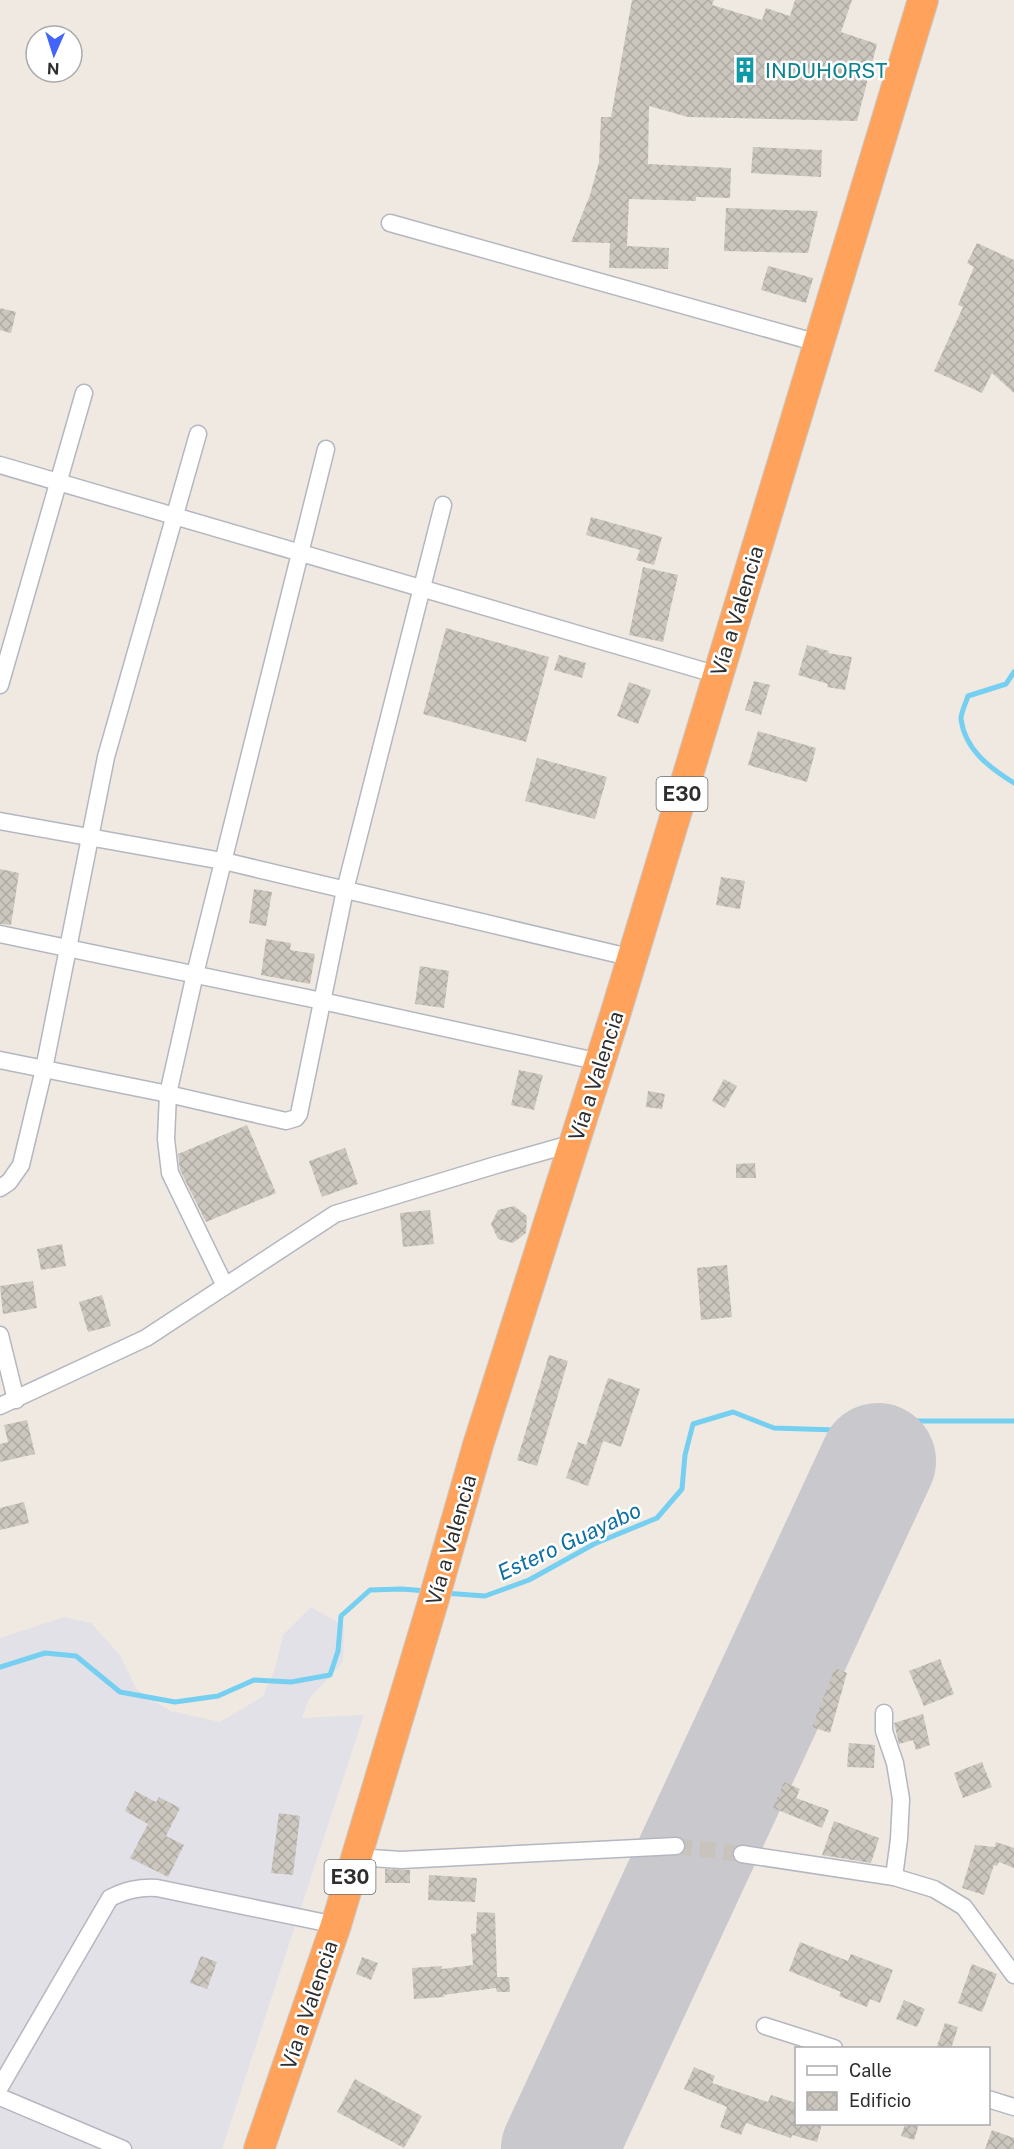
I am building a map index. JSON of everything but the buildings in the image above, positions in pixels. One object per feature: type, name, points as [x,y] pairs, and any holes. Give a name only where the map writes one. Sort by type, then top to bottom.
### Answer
[{"type":"highway","name":"Vía a Valencia","points":[[257,2147],[336,1925],[478,1445],[633,958],[923,0]]},
{"type":"street","points":[[390,223],[818,343]]},
{"type":"street","points":[[0,685],[84,393]]},
{"type":"street","points":[[0,1188],[9,1182],[21,1165],[44,1069],[106,757],[198,434]]},
{"type":"street","points":[[225,1286],[170,1173],[166,1139],[168,1094],[195,974],[326,448]]},
{"type":"street","points":[[0,465],[718,675]]},
{"type":"street","points":[[0,1060],[286,1121],[296,1118],[299,1114],[345,890],[443,505]]},
{"type":"street","points":[[0,821],[224,861],[633,958]]},
{"type":"street","points":[[0,934],[600,1062]]},
{"type":"street","points":[[0,1335],[8,1403],[146,1338],[335,1214],[574,1143]]},
{"type":"street","points":[[884,1713],[884,1731],[895,1763],[901,1799],[894,1877]]},
{"type":"street","points":[[356,1857],[401,1860],[676,1846]]},
{"type":"street","points":[[742,1854],[894,1877],[934,1889],[964,1907],[1014,1975]]},
{"type":"street","points":[[0,2087],[110,1898],[121,1892],[134,1888],[157,1888],[336,1925]]},
{"type":"street","points":[[765,2026],[828,2047]]},
{"type":"street","points":[[0,2097],[123,2149]]},
{"type":"street","points":[[990,2100],[1014,2107]]},
{"type":"shaded area","points":[[858,1436],[905,1448],[583,2149],[532,2149]]},
{"type":"shaded area","points":[[311,1607],[344,1626],[343,1662],[309,1699],[302,1718],[364,1715],[222,2149],[0,2149],[0,1638],[64,1617],[91,1623],[120,1655],[137,1690],[170,1711],[220,1722],[263,1696],[275,1669],[283,1635]]},
{"type":"waterway","name":"Estero Guayabo","points":[[1014,672],[1006,684],[968,696],[961,719],[963,730],[973,749],[996,771],[1014,783]]},
{"type":"waterway","name":"Estero Guayabo","points":[[444,1593],[485,1596],[529,1580],[594,1544],[657,1518],[682,1489],[685,1455],[693,1424],[733,1412],[774,1428],[836,1430],[898,1421],[1014,1421]]},
{"type":"waterway","name":"Estero Guayabo","points":[[0,1667],[45,1653],[76,1656],[120,1692],[175,1702],[218,1696],[254,1680],[291,1682],[330,1675],[338,1651],[341,1616],[370,1590],[426,1591]]},
{"type":"runway","points":[[559,2149],[878,1461]]},
{"type":"tunnel","points":[[676,1846],[742,1854]]},
{"type":"place","name":"INDUHORST","points":[[745,70]]}]
